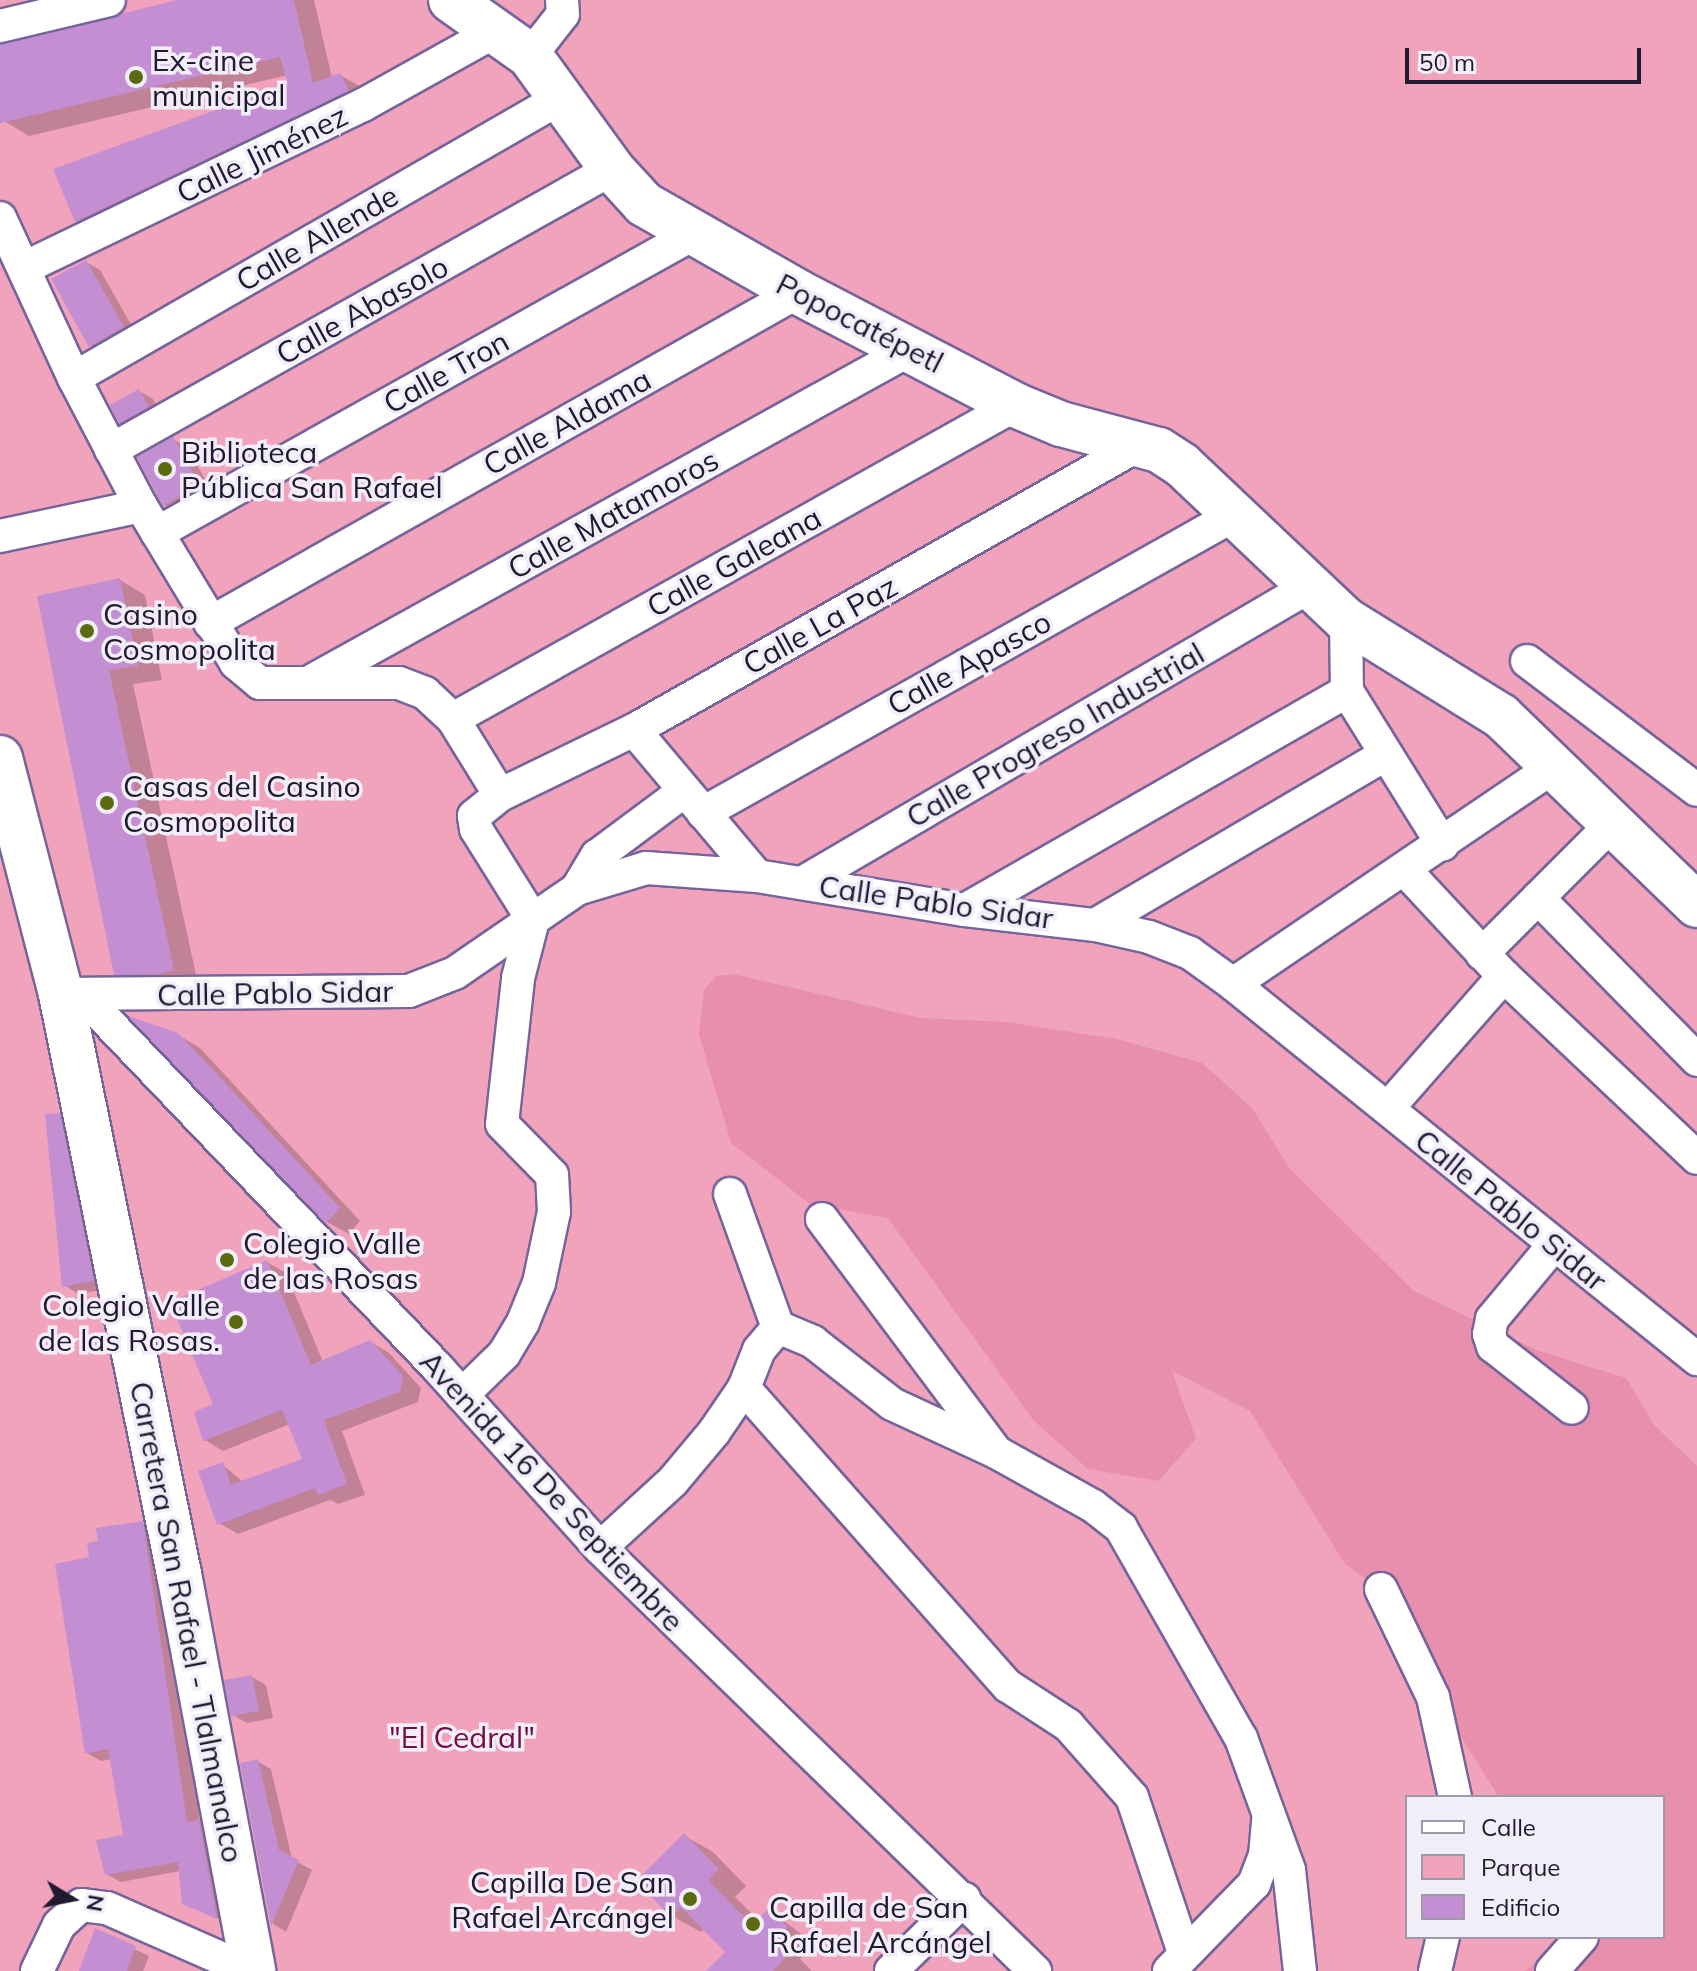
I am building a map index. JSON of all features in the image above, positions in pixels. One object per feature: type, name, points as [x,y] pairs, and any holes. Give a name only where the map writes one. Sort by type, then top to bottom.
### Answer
[{"type":"street","points":[[0,26],[109,0]]},
{"type":"street","name":"Popocatépetl","points":[[451,0],[530,56],[612,169],[644,204],[798,292],[1015,405],[1135,447],[1159,450],[1236,514],[1307,588],[1346,620],[1501,716],[1556,765],[1611,825],[1697,905]]},
{"type":"street","points":[[530,56],[563,14],[562,0]]},
{"type":"street","name":"Calle Jiménez","points":[[24,268],[363,105],[494,32]]},
{"type":"street","name":"Calle Allende","points":[[74,378],[561,98]]},
{"type":"street","name":"Calle Abasolo","points":[[111,450],[612,169]]},
{"type":"street","points":[[0,218],[111,450],[149,520],[236,663],[260,683],[315,679],[399,683],[425,693],[453,719],[500,795],[474,816],[476,829],[533,920],[515,993],[502,1124],[552,1175],[549,1243],[523,1322],[504,1354],[462,1395]]},
{"type":"street","name":"Calle Tron","points":[[0,536],[149,520],[693,234]]},
{"type":"street","name":"Calle Aldama","points":[[210,623],[798,292]]},
{"type":"street","name":"Calle Matamoros","points":[[315,679],[911,349]]},
{"type":"street","name":"Calle Galeana","points":[[453,719],[1015,405]]},
{"type":"street","name":"Calle La Paz","points":[[500,795],[634,730],[1135,447]]},
{"type":"street","name":"Calle Apasco","points":[[577,889],[597,856],[1236,514]]},
{"type":"street","name":"Calle Progreso Industrial","points":[[802,883],[1307,588]]},
{"type":"street","points":[[1346,620],[1347,691],[1443,845]]},
{"type":"street","points":[[1527,661],[1697,790]]},
{"type":"street","points":[[965,910],[1347,691]]},
{"type":"street","points":[[634,730],[757,876]]},
{"type":"street","points":[[1095,925],[1385,755]]},
{"type":"street","name":"Carretera San Rafael - Tlalmanalco","points":[[0,758],[72,995],[251,1971]]},
{"type":"street","points":[[1233,984],[1443,845],[1556,765]]},
{"type":"street","points":[[1388,1108],[1538,898],[1611,825]]},
{"type":"street","name":"Calle Pablo Sidar","points":[[72,995],[409,991],[455,973],[577,889],[646,868],[757,876],[965,910],[1095,925],[1149,937],[1190,953],[1233,984],[1388,1108],[1552,1247],[1697,1359]]},
{"type":"street","points":[[1405,870],[1493,965],[1697,1158]]},
{"type":"street","points":[[1538,898],[1697,1060]]},
{"type":"street","name":"Avenida 16 De Septiembre","points":[[72,995],[462,1395],[600,1548],[1035,1971]]},
{"type":"street","points":[[730,1194],[778,1327],[813,1342],[892,1404],[996,1452],[1093,1506],[1121,1528],[1241,1738],[1289,1870],[1300,1971]]},
{"type":"street","points":[[822,1219],[996,1452]]},
{"type":"street","points":[[1552,1247],[1492,1319],[1489,1334],[1493,1346],[1572,1408]]},
{"type":"street","points":[[600,1548],[673,1481],[744,1388],[759,1350],[778,1327]]},
{"type":"street","points":[[744,1388],[953,1620],[1008,1686],[1068,1725],[1132,1797],[1177,1962]]},
{"type":"street","points":[[1381,1589],[1433,1697],[1455,1795]]},
{"type":"street","points":[[1177,1962],[1254,1884],[1265,1856],[1269,1811]]},
{"type":"street","points":[[891,1971],[964,1899]]},
{"type":"street","points":[[37,1971],[59,1925],[81,1905],[107,1908],[251,1971]]},
{"type":"street","points":[[1435,1971],[1443,1939]]},
{"type":"street","points":[[1552,1971],[1580,1939]]},
{"type":"green space","name":"\"El Cedral\"","points":[[0,0],[1697,0],[1697,1971],[0,1971]]},
{"type":"shaded area","points":[[733,974],[921,1018],[1007,1022],[1117,1039],[1202,1063],[1252,1108],[1290,1169],[1414,1291],[1539,1351],[1626,1378],[1654,1425],[1697,1466],[1697,1971],[1524,1971],[1577,1939],[1665,1939],[1665,1795],[1498,1795],[1430,1687],[1386,1593],[1345,1564],[1250,1411],[1172,1371],[1196,1439],[1158,1481],[1088,1469],[1033,1420],[888,1218],[810,1204],[731,1143],[699,1034],[704,990],[716,976]]},
{"type":"building","points":[[177,0],[294,0],[313,83],[340,73],[349,91],[75,222],[53,169],[288,84],[280,57],[0,123],[0,44]]},
{"type":"building","points":[[86,260],[124,327],[89,347],[51,279]]},
{"type":"building","points":[[139,389],[149,407],[119,424],[110,405]]},
{"type":"building","name":"Biblioteca Pública San Rafael","points":[[173,437],[200,485],[163,506],[137,457]]},
{"type":"building","points":[[120,578],[138,666],[109,670],[174,970],[159,974],[114,975],[37,596]]},
{"type":"building","points":[[128,1016],[178,1033],[204,1060],[340,1208],[326,1223]]},
{"type":"building","points":[[60,1113],[94,1281],[62,1287],[45,1114]]},
{"type":"building","points":[[267,1260],[311,1365],[370,1340],[403,1376],[400,1392],[324,1420],[347,1484],[318,1495],[315,1488],[217,1525],[198,1471],[223,1462],[231,1485],[302,1459],[282,1410],[203,1441],[194,1412],[213,1404],[170,1302]]},
{"type":"building","points":[[143,1521],[187,1822],[199,1820],[217,1919],[182,1904],[178,1862],[105,1875],[96,1840],[123,1835],[108,1749],[85,1754],[55,1564],[89,1557],[87,1543],[98,1541],[96,1528]]},
{"type":"building","points":[[252,1675],[259,1711],[231,1716],[224,1680]]},
{"type":"building","points":[[258,1759],[279,1850],[299,1860],[271,1926],[240,1763]]},
{"type":"building","name":"Capilla De San Rafael Arcángel","points":[[684,1833],[719,1869],[708,1880],[752,1925],[769,1908],[788,1927],[773,1942],[787,1956],[773,1971],[706,1971],[725,1952],[681,1907],[671,1917],[636,1881]]},
{"type":"building","points":[[95,1928],[136,1946],[127,1971],[79,1971]]},
{"type":"place","name":"Ex-cine municipal","points":[[136,77]]},
{"type":"place","name":"Biblioteca Pública San Rafael","points":[[165,469]]},
{"type":"place","name":"Casino Cosmopolita","points":[[87,631]]},
{"type":"place","name":"Casas del Casino Cosmopolita","points":[[107,803]]},
{"type":"place","name":"Colegio Valle de las Rosas","points":[[227,1260]]},
{"type":"place","name":"Colegio Valle de las Rosas.","points":[[236,1322]]},
{"type":"place","name":"Capilla De San Rafael Arcángel","points":[[690,1899]]},
{"type":"place","name":"Capilla de San Rafael Arcángel","points":[[753,1924]]}]
